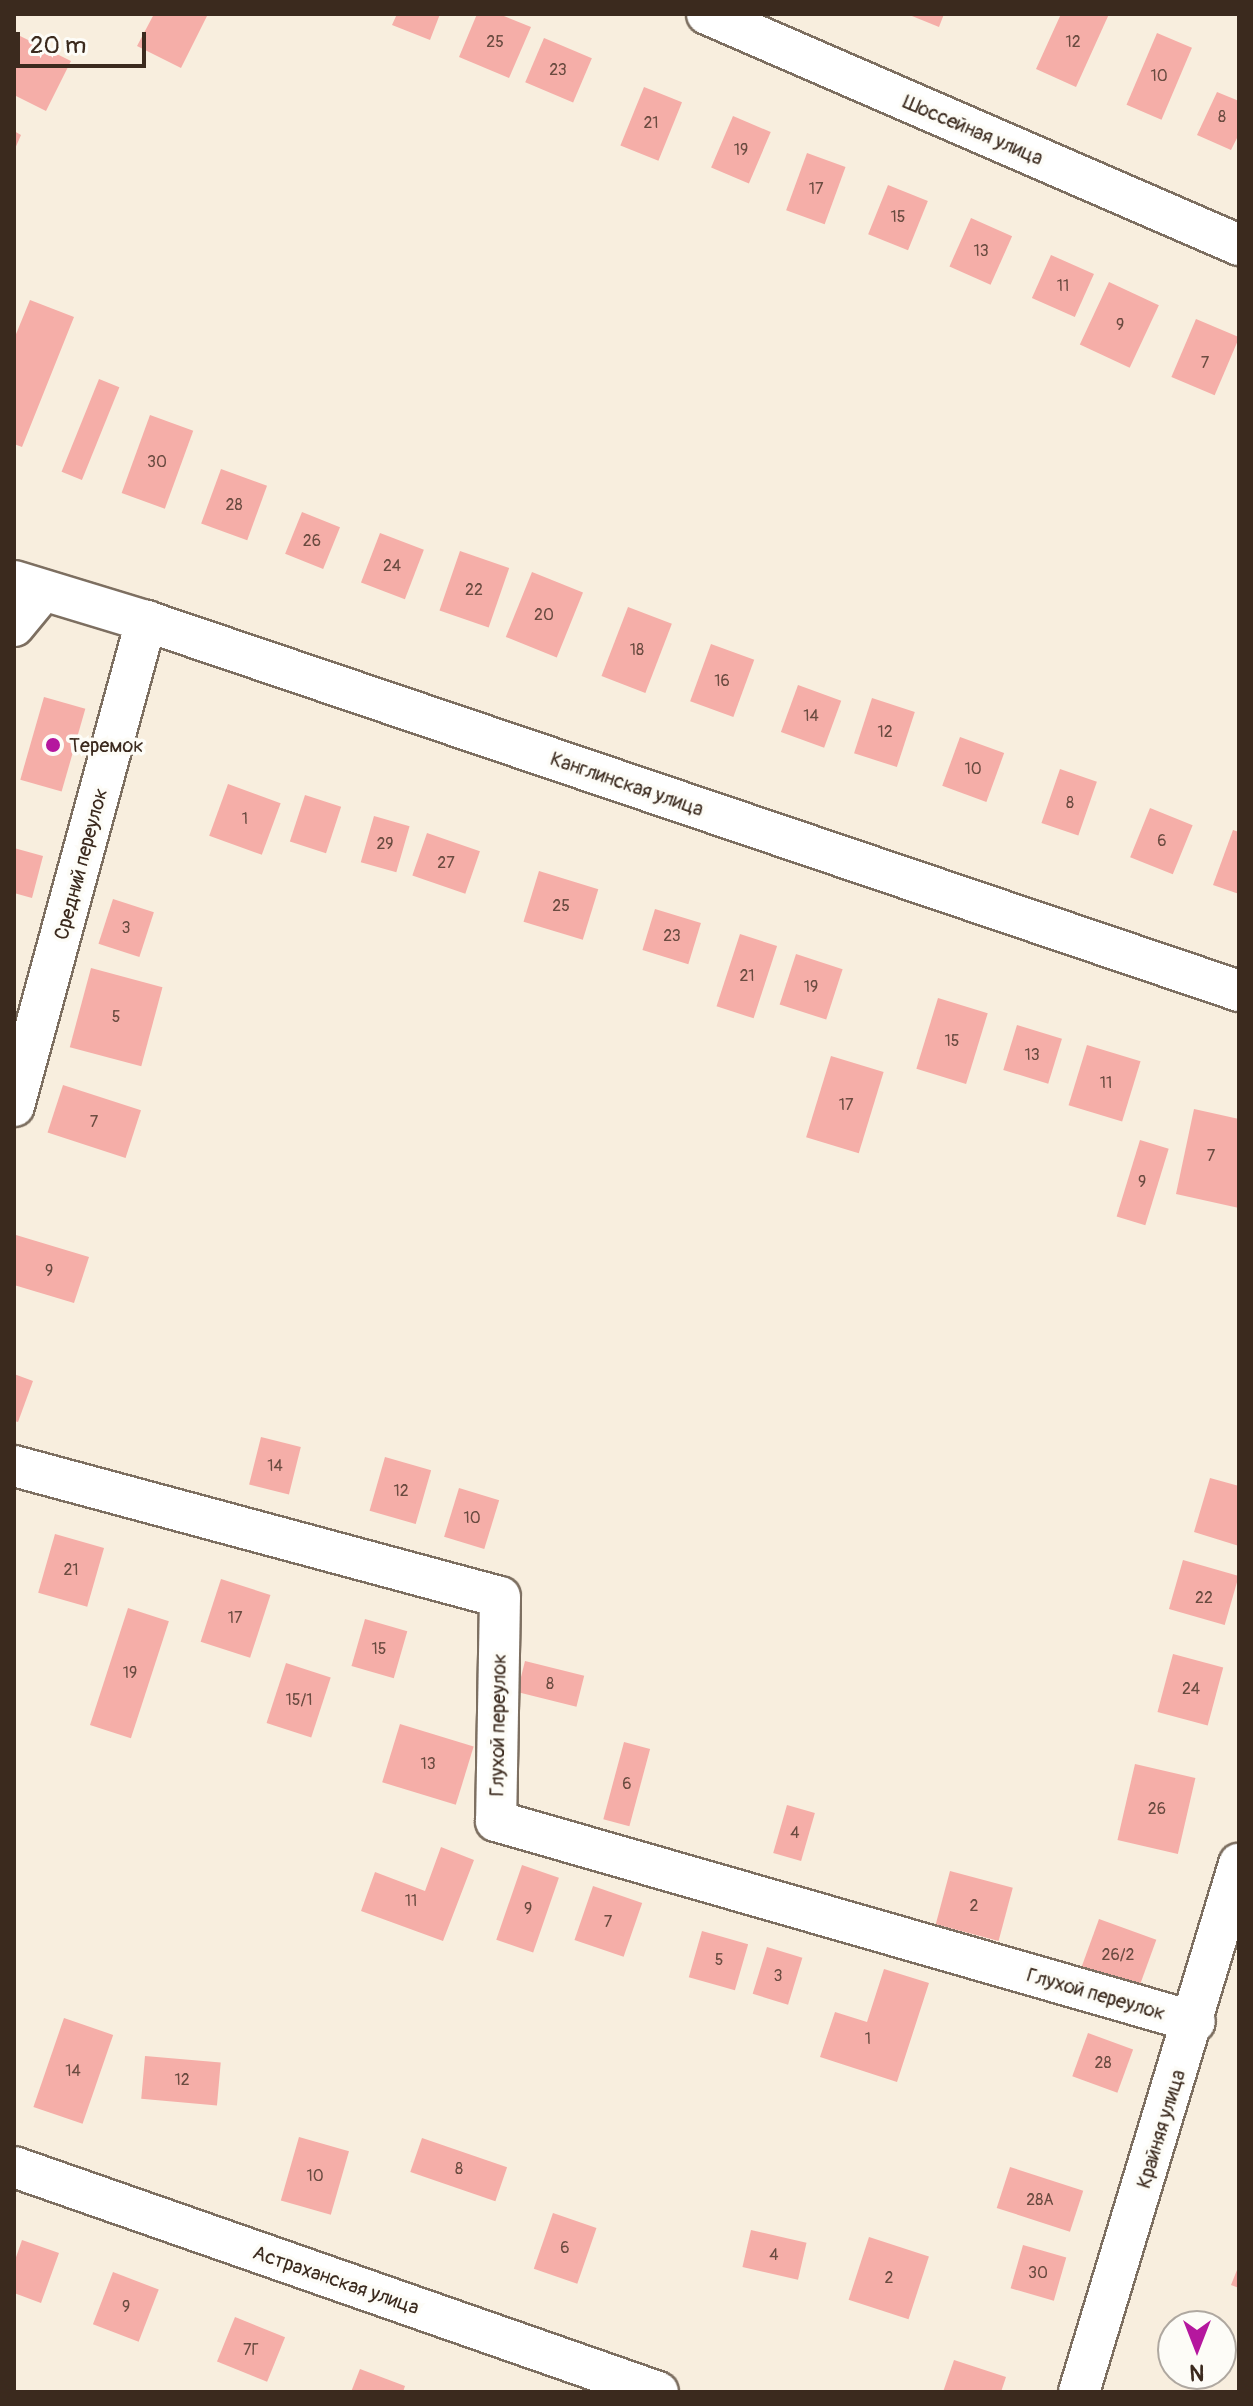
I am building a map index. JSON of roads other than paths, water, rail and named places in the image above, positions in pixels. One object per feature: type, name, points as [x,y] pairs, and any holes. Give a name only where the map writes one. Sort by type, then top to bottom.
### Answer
[{"type":"street","name":"Шоссейная улица","points":[[707,14],[1239,245]]},
{"type":"street","name":"Канглинская улица","points":[[28,586],[146,621],[1239,991]]},
{"type":"street","points":[[14,626],[28,586]]},
{"type":"street","name":"Средний переулок","points":[[14,1106],[146,621]]},
{"type":"street","name":"Глухой переулок","points":[[14,1466],[500,1597],[496,1821],[1195,2022]]},
{"type":"street","name":"Крайняя улица","points":[[1079,2392],[1195,2022],[1239,1864]]},
{"type":"street","name":"Астраханская улица","points":[[14,2167],[658,2392]]},
{"type":"place","name":"Теремок","points":[[53,745]]}]
